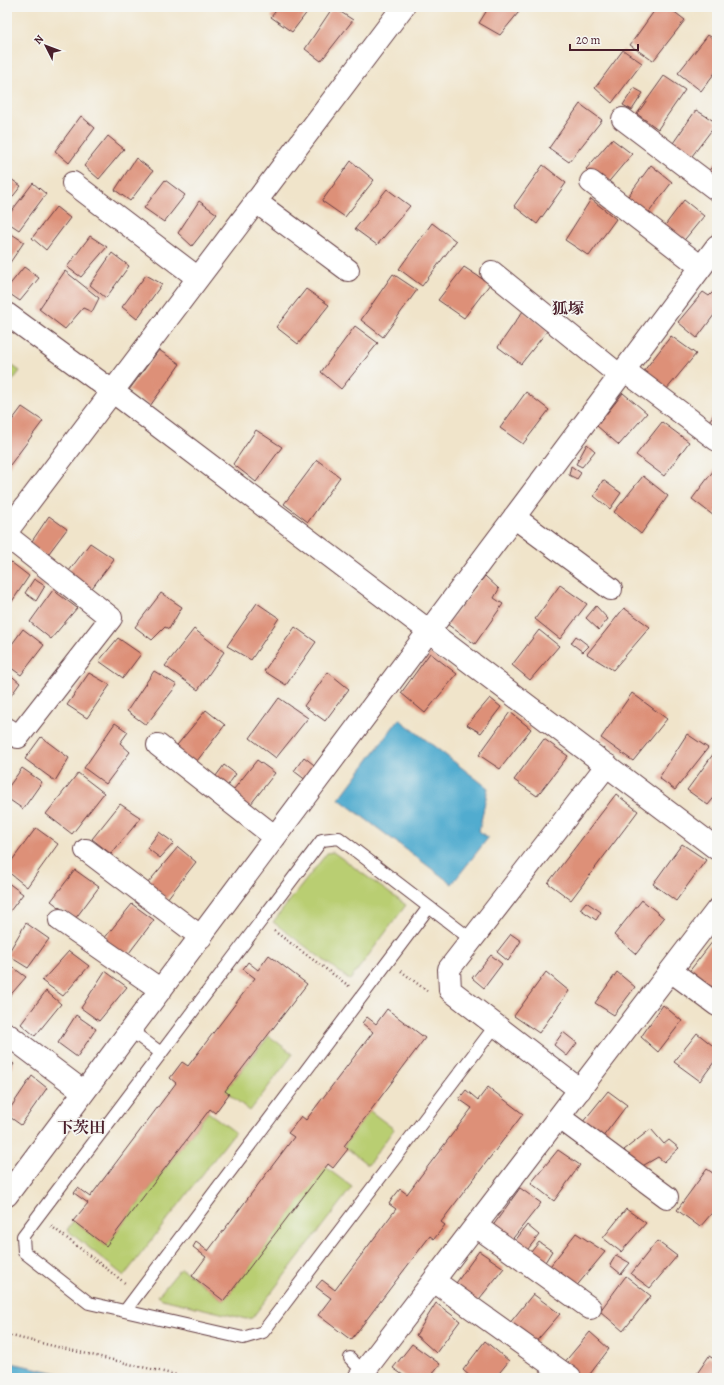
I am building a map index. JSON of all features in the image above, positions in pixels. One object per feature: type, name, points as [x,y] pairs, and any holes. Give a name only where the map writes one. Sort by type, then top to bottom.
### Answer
[{"type":"street","points":[[7,531],[403,7]]},
{"type":"street","points":[[623,119],[717,190]]},
{"type":"street","points":[[591,182],[701,267]]},
{"type":"street","points":[[73,183],[198,278]]},
{"type":"street","points":[[255,202],[348,270]]},
{"type":"street","points":[[7,1196],[717,246]]},
{"type":"street","points":[[492,272],[622,372],[717,440]]},
{"type":"street","points":[[7,314],[430,630],[717,849]]},
{"type":"street","points":[[514,517],[611,589]]},
{"type":"street","points":[[7,536],[111,618],[18,737],[7,729]]},
{"type":"street","points":[[158,745],[275,837]]},
{"type":"street","points":[[580,1090],[450,990],[449,970],[607,765]]},
{"type":"street","points":[[86,850],[201,937]]},
{"type":"street","points":[[357,1369],[434,1281],[717,910]]},
{"type":"street","points":[[60,920],[161,990]]},
{"type":"street","points":[[671,971],[717,1005]]},
{"type":"street","points":[[7,1034],[84,1092]]},
{"type":"street","points":[[559,1117],[667,1197]]},
{"type":"street","points":[[476,1226],[590,1308]]},
{"type":"street","points":[[434,1281],[570,1378]]},
{"type":"lane","points":[[472,940],[339,838],[322,840],[23,1236],[24,1252],[89,1303],[243,1338],[264,1332],[496,1025]]},
{"type":"lane","points":[[125,1311],[429,907]]},
{"type":"lane","points":[[130,1030],[161,1053]]},
{"type":"path","points":[[261,921],[362,996]]},
{"type":"path","points":[[399,969],[431,994]]},
{"type":"path","points":[[38,1216],[139,1294]]},
{"type":"path","points":[[7,1335],[189,1378]]},
{"type":"green space","points":[[7,362],[20,371],[7,388]]},
{"type":"green space","points":[[333,852],[406,905],[350,980],[273,922],[327,853]]},
{"type":"green space","points":[[269,1036],[293,1054],[250,1111],[225,1091]]},
{"type":"green space","points":[[370,1111],[394,1129],[368,1165],[344,1146]]},
{"type":"green space","points":[[208,1112],[235,1132],[124,1276],[67,1230],[73,1221],[106,1246]]},
{"type":"green space","points":[[325,1167],[352,1187],[252,1318],[246,1319],[162,1299],[158,1296],[181,1268],[224,1301]]},
{"type":"water","points":[[399,719],[488,788],[479,831],[488,838],[452,884],[339,799]]},
{"type":"water","points":[[7,1362],[80,1378],[7,1378]]},
{"type":"building","points":[[279,7],[311,7],[292,32],[271,17]]},
{"type":"building","points":[[333,7],[353,20],[321,61],[305,49]]},
{"type":"building","points":[[489,7],[523,7],[500,35],[479,23]]},
{"type":"building","points":[[657,7],[668,7],[685,20],[653,61],[630,45]]},
{"type":"building","points":[[708,35],[717,41],[717,70],[701,91],[678,73]]},
{"type":"building","points":[[623,50],[642,63],[612,103],[595,88]]},
{"type":"building","points":[[664,76],[685,90],[658,129],[637,114]]},
{"type":"building","points":[[634,88],[643,93],[632,110],[623,105]]},
{"type":"building","points":[[580,104],[602,120],[569,162],[549,148]]},
{"type":"building","points":[[696,110],[717,123],[689,160],[671,146]]},
{"type":"building","points":[[81,116],[95,128],[69,163],[55,151]]},
{"type":"building","points":[[108,136],[124,149],[99,179],[84,166]]},
{"type":"building","points":[[612,139],[632,154],[606,185],[586,169]]},
{"type":"building","points":[[136,158],[153,171],[130,201],[115,190]]},
{"type":"building","points":[[717,160],[717,178],[708,172]]},
{"type":"building","points":[[351,161],[374,180],[345,217],[322,201]]},
{"type":"building","points":[[543,165],[566,183],[537,224],[514,206]]},
{"type":"building","points":[[651,165],[672,182],[647,215],[626,199]]},
{"type":"building","points":[[11,179],[21,186],[7,204],[7,185]]},
{"type":"building","points":[[165,180],[185,195],[164,222],[144,208]]},
{"type":"building","points":[[33,183],[46,194],[19,230],[7,222],[7,217]]},
{"type":"building","points":[[387,189],[410,206],[377,245],[355,229]]},
{"type":"building","points":[[591,199],[616,219],[589,256],[565,240]]},
{"type":"building","points":[[684,200],[704,216],[681,244],[663,228]]},
{"type":"building","points":[[199,201],[217,214],[192,246],[178,233]]},
{"type":"building","points":[[56,207],[70,218],[46,250],[32,238]]},
{"type":"building","points":[[432,223],[456,241],[422,286],[399,269]]},
{"type":"building","points":[[7,231],[24,242],[7,267]]},
{"type":"building","points":[[90,236],[107,247],[81,277],[67,267]]},
{"type":"building","points":[[112,253],[129,266],[106,298],[90,285]]},
{"type":"building","points":[[24,267],[39,278],[20,301],[7,292],[7,288]]},
{"type":"building","points":[[464,267],[490,284],[464,318],[438,300]]},
{"type":"building","points":[[65,271],[99,298],[92,312],[83,308],[65,329],[39,309]]},
{"type":"building","points":[[393,274],[417,290],[383,337],[361,320]]},
{"type":"building","points":[[146,275],[162,284],[137,319],[122,307]]},
{"type":"building","points":[[306,289],[329,305],[298,344],[276,327]]},
{"type":"building","points":[[715,290],[717,292],[717,311],[697,338],[678,322],[703,292],[709,296]]},
{"type":"building","points":[[523,311],[548,330],[521,364],[498,347]]},
{"type":"building","points":[[355,326],[378,343],[341,389],[321,372]]},
{"type":"building","points":[[671,336],[696,354],[666,390],[643,372]]},
{"type":"building","points":[[159,350],[180,364],[150,406],[129,390]]},
{"type":"building","points":[[526,392],[549,410],[523,444],[500,428]]},
{"type":"building","points":[[623,393],[647,413],[619,445],[597,426]]},
{"type":"building","points":[[22,407],[43,421],[7,469],[7,427]]},
{"type":"building","points":[[717,410],[717,432],[707,424]]},
{"type":"building","points":[[662,422],[689,442],[664,476],[636,455]]},
{"type":"building","points":[[256,430],[282,447],[256,482],[233,464]]},
{"type":"building","points":[[587,444],[595,451],[582,467],[576,464]]},
{"type":"building","points":[[317,460],[340,477],[308,522],[284,504]]},
{"type":"building","points":[[571,466],[581,473],[577,479],[569,475]]},
{"type":"building","points":[[717,466],[717,512],[714,516],[692,499]]},
{"type":"building","points":[[643,476],[668,496],[641,534],[614,512]]},
{"type":"building","points":[[603,480],[621,493],[610,509],[594,496]]},
{"type":"building","points":[[49,516],[67,529],[46,557],[30,544]]},
{"type":"building","points":[[90,543],[114,559],[89,592],[66,575]]},
{"type":"building","points":[[7,559],[29,576],[7,609]]},
{"type":"building","points":[[485,576],[499,589],[494,598],[503,604],[475,644],[447,624]]},
{"type":"building","points":[[34,579],[45,586],[36,601],[25,593]]},
{"type":"building","points":[[560,585],[587,604],[560,639],[535,619]]},
{"type":"building","points":[[53,590],[77,608],[51,639],[30,622]]},
{"type":"building","points":[[161,593],[182,607],[169,629],[165,627],[152,640],[135,627]]},
{"type":"building","points":[[257,603],[279,618],[251,660],[227,646]]},
{"type":"building","points":[[596,606],[608,619],[599,630],[586,618]]},
{"type":"building","points":[[624,608],[650,627],[613,670],[587,654]]},
{"type":"building","points":[[295,627],[316,642],[286,685],[264,671]]},
{"type":"building","points":[[23,629],[44,645],[21,675],[7,665],[7,651]]},
{"type":"building","points":[[194,629],[224,652],[198,690],[165,666]]},
{"type":"building","points":[[539,630],[559,646],[530,680],[512,665]]},
{"type":"building","points":[[576,636],[589,646],[583,652],[571,643]]},
{"type":"building","points":[[118,638],[141,654],[123,678],[99,661]]},
{"type":"building","points":[[430,653],[457,674],[425,713],[401,693]]},
{"type":"building","points":[[154,671],[177,685],[146,725],[127,711]]},
{"type":"building","points":[[7,672],[20,683],[7,701]]},
{"type":"building","points":[[328,672],[349,689],[325,721],[304,706]]},
{"type":"building","points":[[89,673],[110,685],[87,718],[67,705]]},
{"type":"building","points":[[632,693],[667,719],[633,761],[601,738]]},
{"type":"building","points":[[279,698],[308,718],[276,758],[250,738]]},
{"type":"building","points":[[490,698],[501,707],[481,733],[467,725]]},
{"type":"building","points":[[206,710],[225,725],[193,766],[173,750]]},
{"type":"building","points":[[510,712],[531,729],[500,769],[479,755]]},
{"type":"building","points":[[115,723],[128,732],[120,743],[130,752],[106,784],[84,768]]},
{"type":"building","points":[[687,734],[708,748],[675,790],[659,778]]},
{"type":"building","points":[[41,737],[69,758],[55,781],[25,759]]},
{"type":"building","points":[[544,739],[568,756],[537,796],[514,780]]},
{"type":"building","points":[[714,753],[717,756],[717,794],[708,805],[687,790]]},
{"type":"building","points":[[304,757],[318,768],[307,781],[294,771]]},
{"type":"building","points":[[257,760],[275,773],[247,809],[230,794]]},
{"type":"building","points":[[224,765],[236,774],[225,789],[213,780]]},
{"type":"building","points":[[22,768],[42,782],[23,809],[7,798],[7,789]]},
{"type":"building","points":[[78,773],[104,793],[72,834],[46,814]]},
{"type":"building","points":[[616,794],[638,811],[571,900],[548,883]]},
{"type":"building","points":[[120,804],[141,818],[111,854],[92,839]]},
{"type":"building","points":[[36,828],[58,844],[27,887],[7,871],[7,867]]},
{"type":"building","points":[[159,832],[174,843],[160,858],[147,848]]},
{"type":"building","points":[[682,844],[706,860],[676,901],[653,884]]},
{"type":"building","points":[[178,847],[196,862],[167,899],[147,884]]},
{"type":"building","points":[[75,870],[99,887],[75,919],[51,901]]},
{"type":"building","points":[[7,882],[23,894],[7,915]]},
{"type":"building","points":[[642,900],[664,918],[636,954],[614,935]]},
{"type":"building","points":[[586,902],[601,912],[596,920],[580,909]]},
{"type":"building","points":[[132,904],[154,920],[126,957],[103,940]]},
{"type":"building","points":[[26,923],[49,939],[28,968],[7,955]]},
{"type":"building","points":[[511,934],[521,941],[508,961],[497,952]]},
{"type":"building","points":[[717,936],[717,980],[710,990],[688,973]]},
{"type":"building","points":[[69,951],[89,966],[63,996],[42,981]]},
{"type":"building","points":[[269,955],[307,984],[225,1091],[229,1094],[215,1113],[210,1109],[106,1246],[73,1221],[88,1203],[74,1193],[78,1188],[90,1197],[176,1083],[170,1078],[182,1062],[188,1066],[255,978],[243,969],[248,962],[258,970]]},
{"type":"building","points":[[491,955],[502,964],[484,988],[472,978]]},
{"type":"building","points":[[11,966],[26,977],[7,999],[7,970]]},
{"type":"building","points":[[105,971],[127,987],[99,1021],[81,1008]]},
{"type":"building","points":[[546,972],[569,991],[539,1033],[514,1016]]},
{"type":"building","points":[[617,972],[635,987],[614,1015],[595,1003]]},
{"type":"building","points":[[46,991],[61,1004],[35,1036],[21,1024]]},
{"type":"building","points":[[663,1005],[682,1021],[658,1052],[641,1037]]},
{"type":"building","points":[[387,1009],[425,1038],[344,1146],[348,1149],[333,1168],[328,1164],[224,1301],[192,1276],[206,1257],[193,1247],[196,1242],[208,1251],[294,1137],[288,1133],[301,1116],[306,1120],[373,1032],[362,1023],[367,1017],[376,1024]]},
{"type":"building","points":[[76,1015],[96,1029],[77,1057],[58,1043]]},
{"type":"building","points":[[563,1032],[577,1043],[567,1056],[554,1045]]},
{"type":"building","points":[[697,1033],[717,1049],[717,1058],[700,1081],[674,1062]]},
{"type":"building","points":[[7,1058],[14,1064],[7,1074]]},
{"type":"building","points":[[32,1076],[47,1088],[21,1125],[7,1115],[7,1113]]},
{"type":"building","points":[[488,1087],[523,1114],[441,1222],[445,1225],[434,1239],[430,1236],[351,1340],[318,1315],[331,1298],[316,1287],[322,1280],[335,1290],[396,1209],[389,1204],[392,1199],[400,1189],[407,1194],[472,1108],[459,1099],[466,1090],[478,1100]]},
{"type":"building","points":[[608,1091],[627,1105],[602,1138],[582,1123]]},
{"type":"building","points":[[651,1129],[664,1144],[669,1140],[679,1148],[664,1162],[658,1157],[639,1168],[624,1150]]},
{"type":"building","points":[[558,1150],[580,1165],[554,1201],[531,1183]]},
{"type":"building","points":[[707,1169],[717,1176],[717,1207],[700,1227],[677,1210]]},
{"type":"building","points":[[520,1188],[541,1203],[510,1242],[492,1227]]},
{"type":"building","points":[[626,1209],[646,1223],[621,1252],[603,1238]]},
{"type":"building","points":[[527,1225],[539,1235],[524,1254],[512,1245]]},
{"type":"building","points":[[576,1233],[605,1252],[574,1289],[547,1270]]},
{"type":"building","points":[[657,1241],[677,1256],[650,1288],[631,1274]]},
{"type":"building","points":[[539,1242],[552,1251],[542,1267],[527,1257]]},
{"type":"building","points":[[479,1251],[504,1268],[476,1303],[454,1286]]},
{"type":"building","points":[[616,1255],[630,1263],[621,1274],[610,1265]]},
{"type":"building","points":[[626,1276],[651,1296],[623,1331],[600,1311]]},
{"type":"building","points":[[533,1294],[560,1314],[533,1345],[509,1324]]},
{"type":"building","points":[[436,1303],[460,1321],[436,1353],[416,1335]]},
{"type":"building","points":[[590,1332],[609,1349],[587,1378],[581,1378],[563,1364]]},
{"type":"building","points":[[485,1341],[509,1361],[495,1378],[472,1378],[463,1370]]},
{"type":"building","points":[[412,1344],[440,1364],[429,1378],[407,1378],[393,1368]]},
{"type":"building","points":[[709,1356],[717,1361],[717,1378],[694,1378]]},
{"type":"district","name":"狐塚","points":[[568,308]]},
{"type":"district","name":"下茨田","points":[[81,1127]]}]
